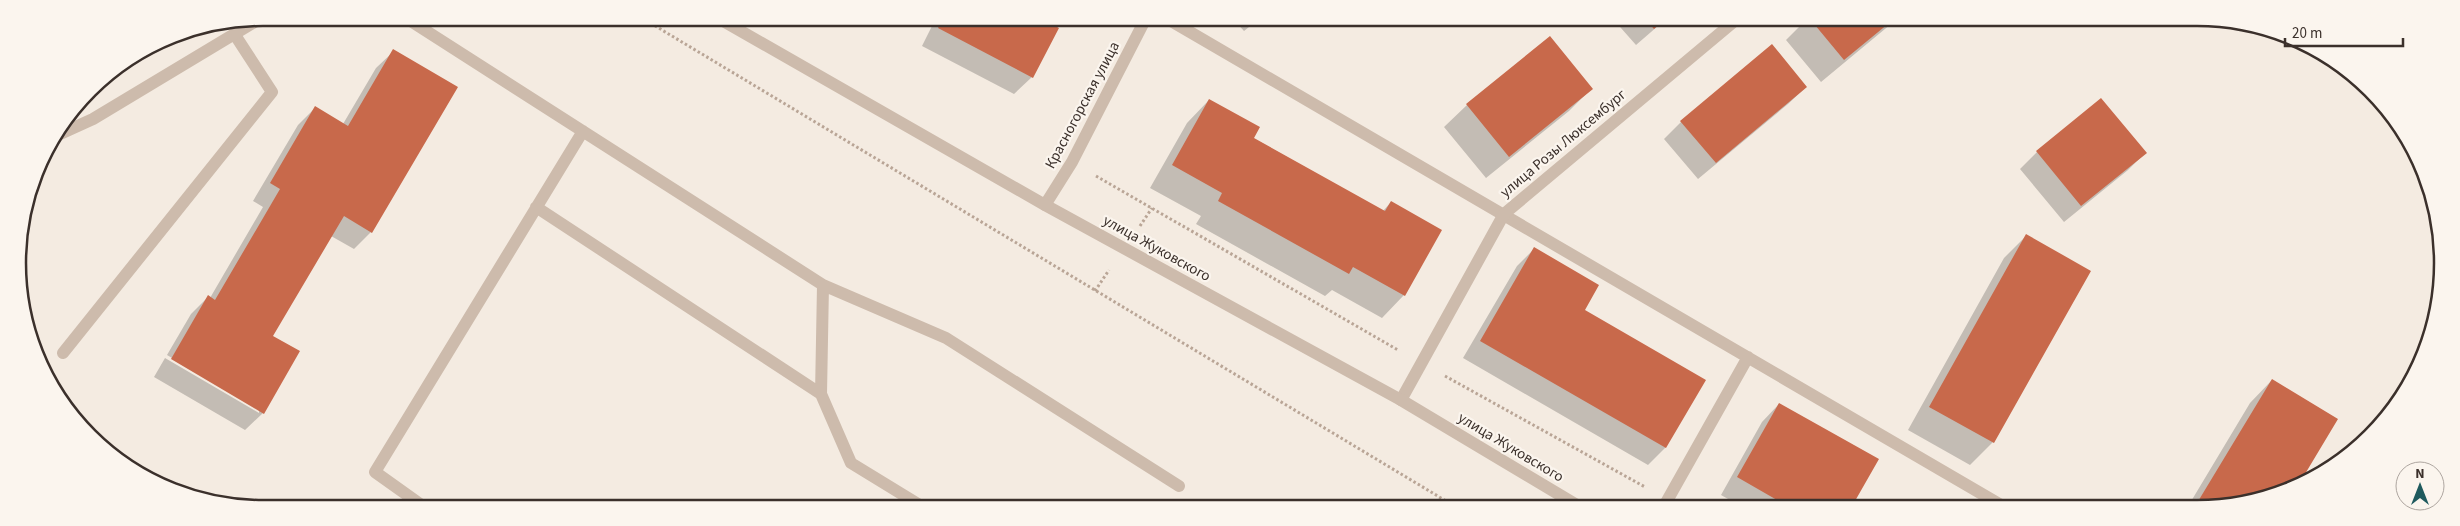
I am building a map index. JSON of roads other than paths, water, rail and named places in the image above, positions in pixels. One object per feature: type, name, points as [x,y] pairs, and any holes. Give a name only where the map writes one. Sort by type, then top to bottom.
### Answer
[{"type":"street","points":[[419,26],[823,285],[946,338],[1180,486]]},
{"type":"street","name":"улица Жуковского","points":[[732,26],[1045,205],[1401,400],[1567,500]]},
{"type":"street","name":"Красногорская улица","points":[[1045,205],[1072,162],[1142,26]]},
{"type":"street","points":[[1180,26],[1992,500]]},
{"type":"street","name":"улица Розы Люксембург","points":[[1401,400],[1504,214],[1730,26]]},
{"type":"street","points":[[66,131],[92,119],[247,27]]},
{"type":"street","points":[[64,353],[272,92],[235,35]]},
{"type":"street","points":[[414,500],[375,472],[583,131]]},
{"type":"street","points":[[536,207],[821,394]]},
{"type":"street","points":[[823,285],[821,394],[851,463],[912,500]]},
{"type":"street","points":[[1667,500],[1748,356]]}]
